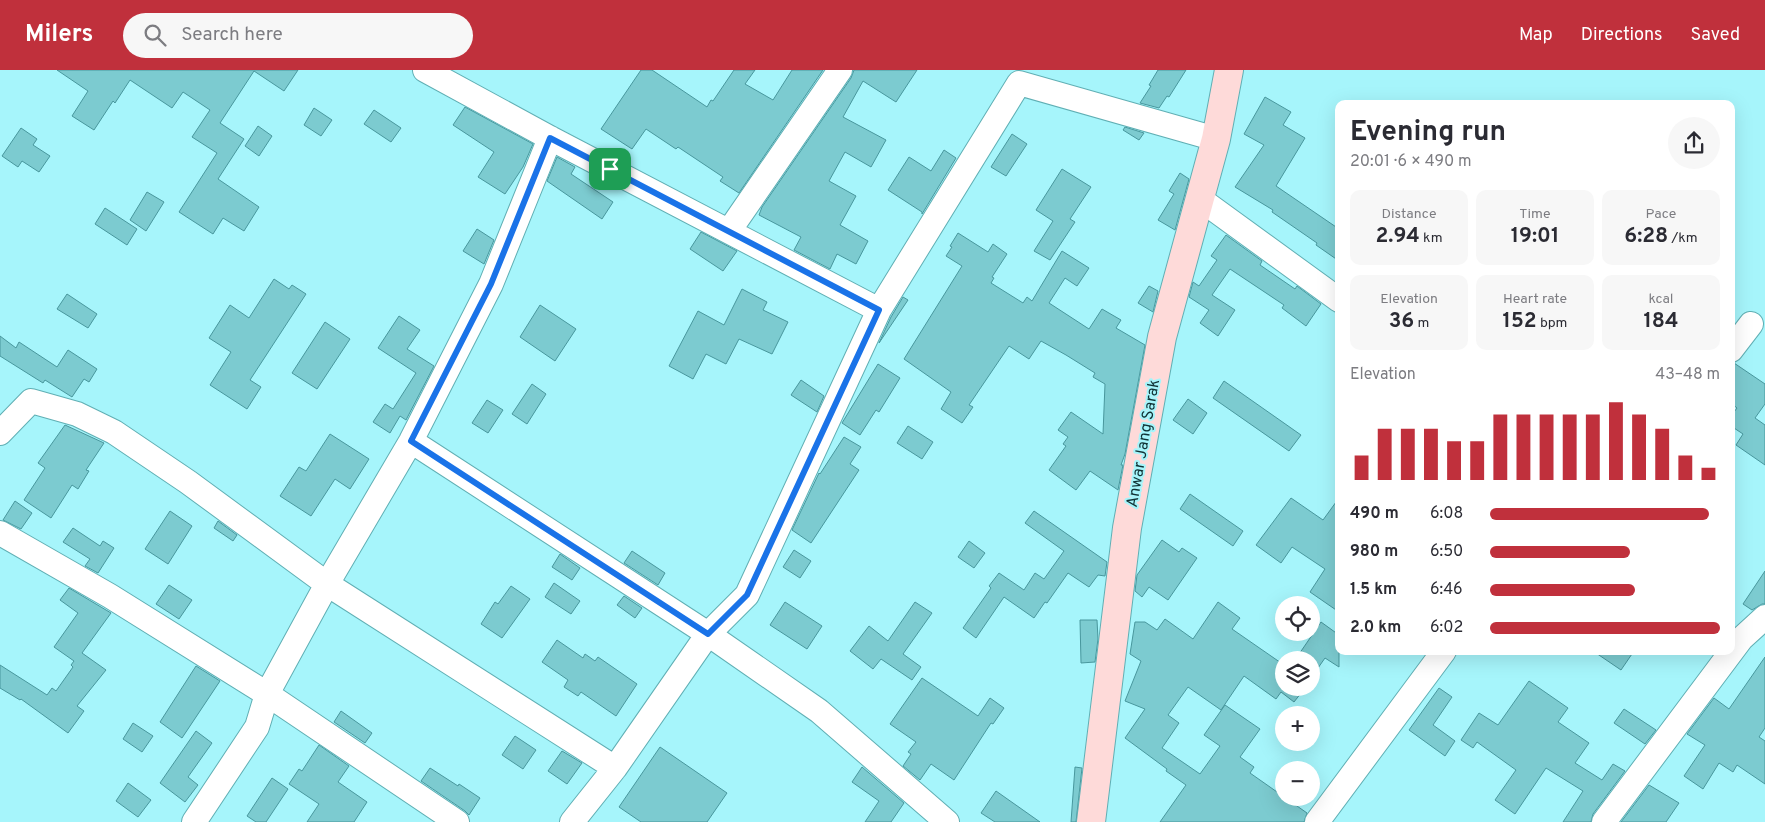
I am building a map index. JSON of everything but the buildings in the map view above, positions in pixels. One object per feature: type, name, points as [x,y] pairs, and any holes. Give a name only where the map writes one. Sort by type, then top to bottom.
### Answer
[{"type":"main road","name":"Anwar Jang Sarak","points":[[1091,822],[1127,528],[1162,338],[1216,139],[1229,70]]},
{"type":"street","points":[[425,70],[550,138],[879,310]]},
{"type":"street","points":[[729,230],[840,70]]},
{"type":"street","points":[[572,822],[615,768],[708,634],[747,595],[879,310],[1019,83],[1216,139]]},
{"type":"street","points":[[194,822],[257,727],[267,694],[327,584],[411,441],[491,284],[550,138]]},
{"type":"street","points":[[1200,199],[1335,297]]},
{"type":"street","points":[[1735,345],[1751,324]]},
{"type":"street","points":[[0,432],[31,401],[77,414],[114,432],[188,482],[327,584],[615,768]]},
{"type":"street","points":[[411,441],[708,634],[819,711],[947,822]]},
{"type":"street","points":[[0,534],[110,596],[267,694],[457,822]]},
{"type":"street","points":[[1735,647],[1765,617]]},
{"type":"street","points":[[1317,822],[1441,655]]},
{"type":"street","points":[[1604,822],[1729,655]]},
{"type":"route","points":[[550,138],[610,169],[879,310],[747,595],[708,634],[411,441],[491,284],[550,138]]}]
